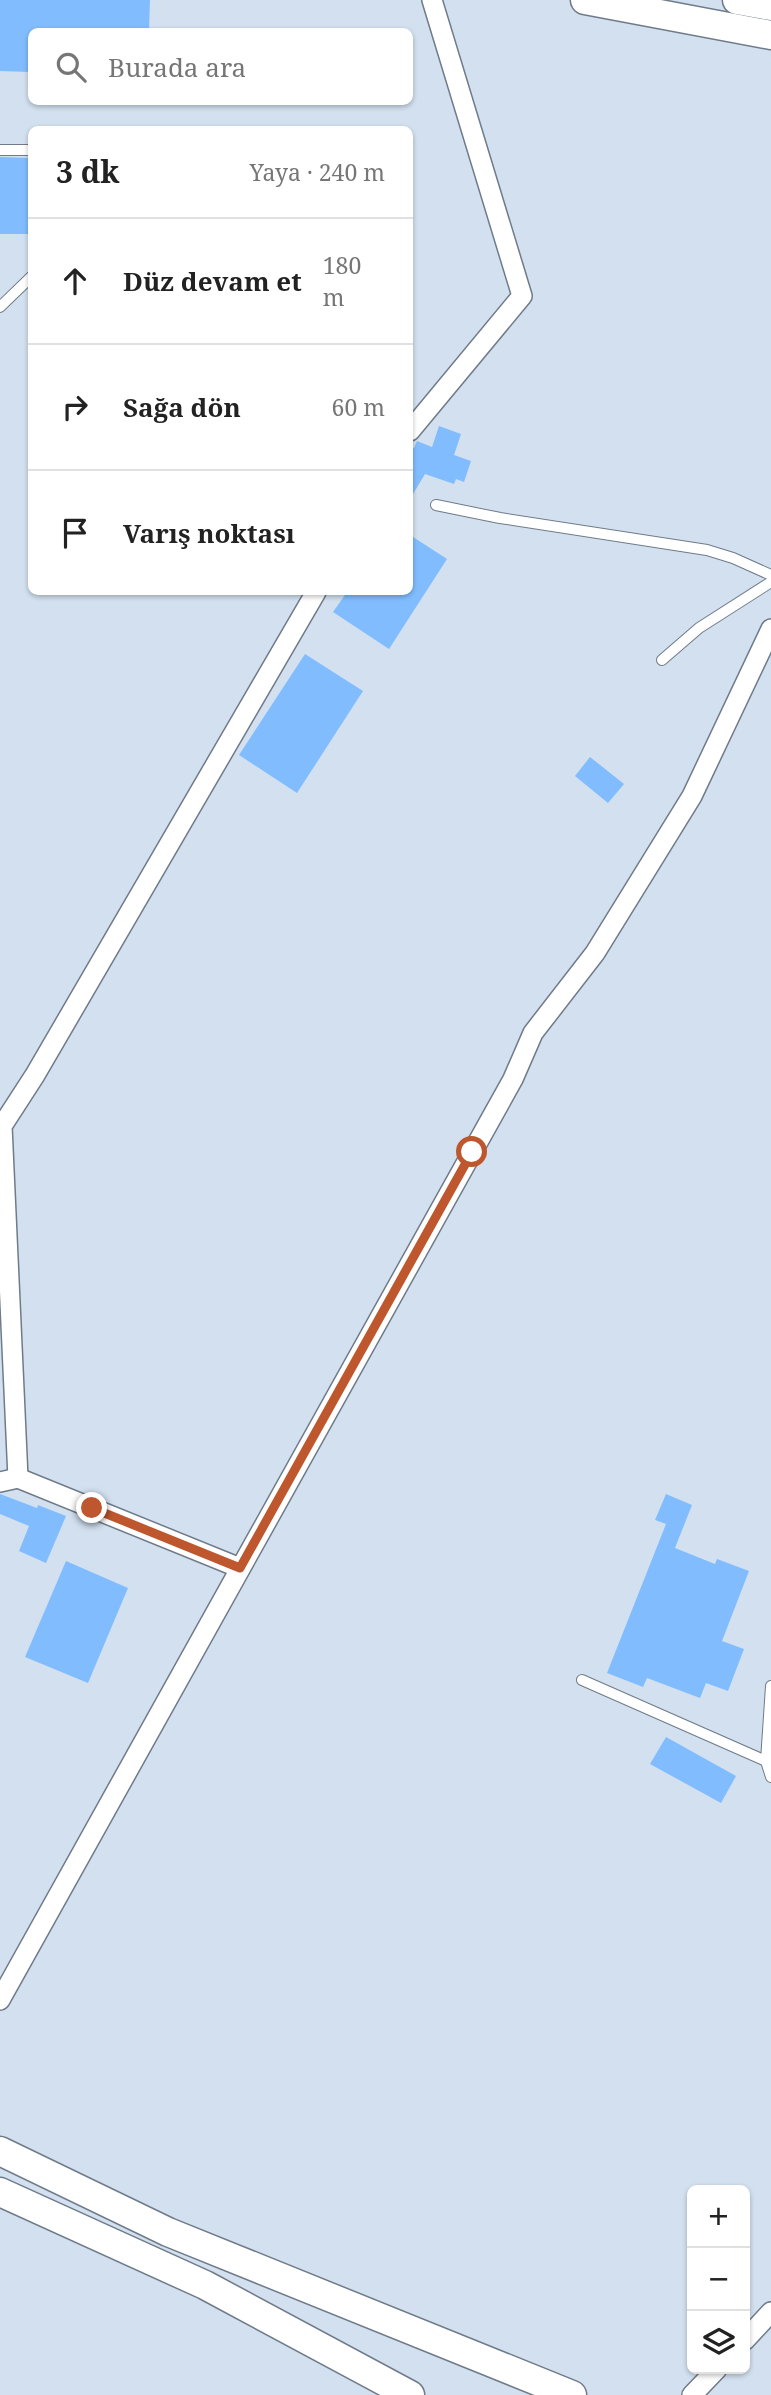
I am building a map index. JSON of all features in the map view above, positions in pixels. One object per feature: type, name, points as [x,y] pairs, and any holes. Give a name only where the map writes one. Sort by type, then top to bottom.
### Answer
[{"type":"main road","points":[[585,0],[771,35]]},
{"type":"main road","points":[[737,0],[771,6]]},
{"type":"main road","points":[[0,2151],[168,2232],[572,2395]]},
{"type":"main road","points":[[0,2192],[205,2285],[411,2395]]},
{"type":"street","points":[[413,427],[522,296],[432,0]]},
{"type":"street","points":[[240,1568],[9,1480],[1,1126],[35,1075],[314,595]]},
{"type":"street","points":[[0,2000],[513,1079],[533,1032],[595,953],[692,796],[771,629]]},
{"type":"street","points":[[750,2335],[771,2312]]},
{"type":"street","points":[[692,2395],[712,2374]]},
{"type":"lane","points":[[0,150],[28,150]]},
{"type":"lane","points":[[0,307],[28,280]]},
{"type":"lane","points":[[436,505],[500,518],[707,550],[771,575]]},
{"type":"lane","points":[[662,660],[699,628],[771,582]]},
{"type":"lane","points":[[582,1680],[766,1761]]},
{"type":"lane","points":[[771,1686],[766,1761],[771,1777]]},
{"type":"building","points":[[0,0],[150,0],[149,28],[28,28],[28,72],[0,71]]},
{"type":"building","points":[[0,157],[28,158],[28,234],[0,234]]},
{"type":"building","points":[[439,426],[461,434],[454,455],[471,461],[464,482],[456,479],[454,484],[425,474],[413,494],[413,448],[417,441],[432,447]]},
{"type":"building","points":[[413,537],[447,559],[389,649],[333,612],[345,595],[413,595]]},
{"type":"building","points":[[305,654],[363,691],[297,793],[239,755]]},
{"type":"building","points":[[590,757],[624,784],[608,803],[575,776]]},
{"type":"building","points":[[0,1494],[66,1516],[46,1563],[19,1551],[29,1526],[0,1514]]},
{"type":"building","points":[[666,1494],[692,1505],[675,1548],[715,1564],[717,1559],[749,1571],[722,1641],[744,1649],[728,1691],[706,1683],[700,1698],[647,1678],[643,1687],[607,1673],[666,1524],[655,1520]]},
{"type":"building","points":[[66,1561],[128,1588],[88,1683],[25,1657]]},
{"type":"building","points":[[666,1737],[736,1776],[721,1803],[650,1764]]},
{"type":"route","points":[[92,1508],[240,1568],[472,1152]]}]
